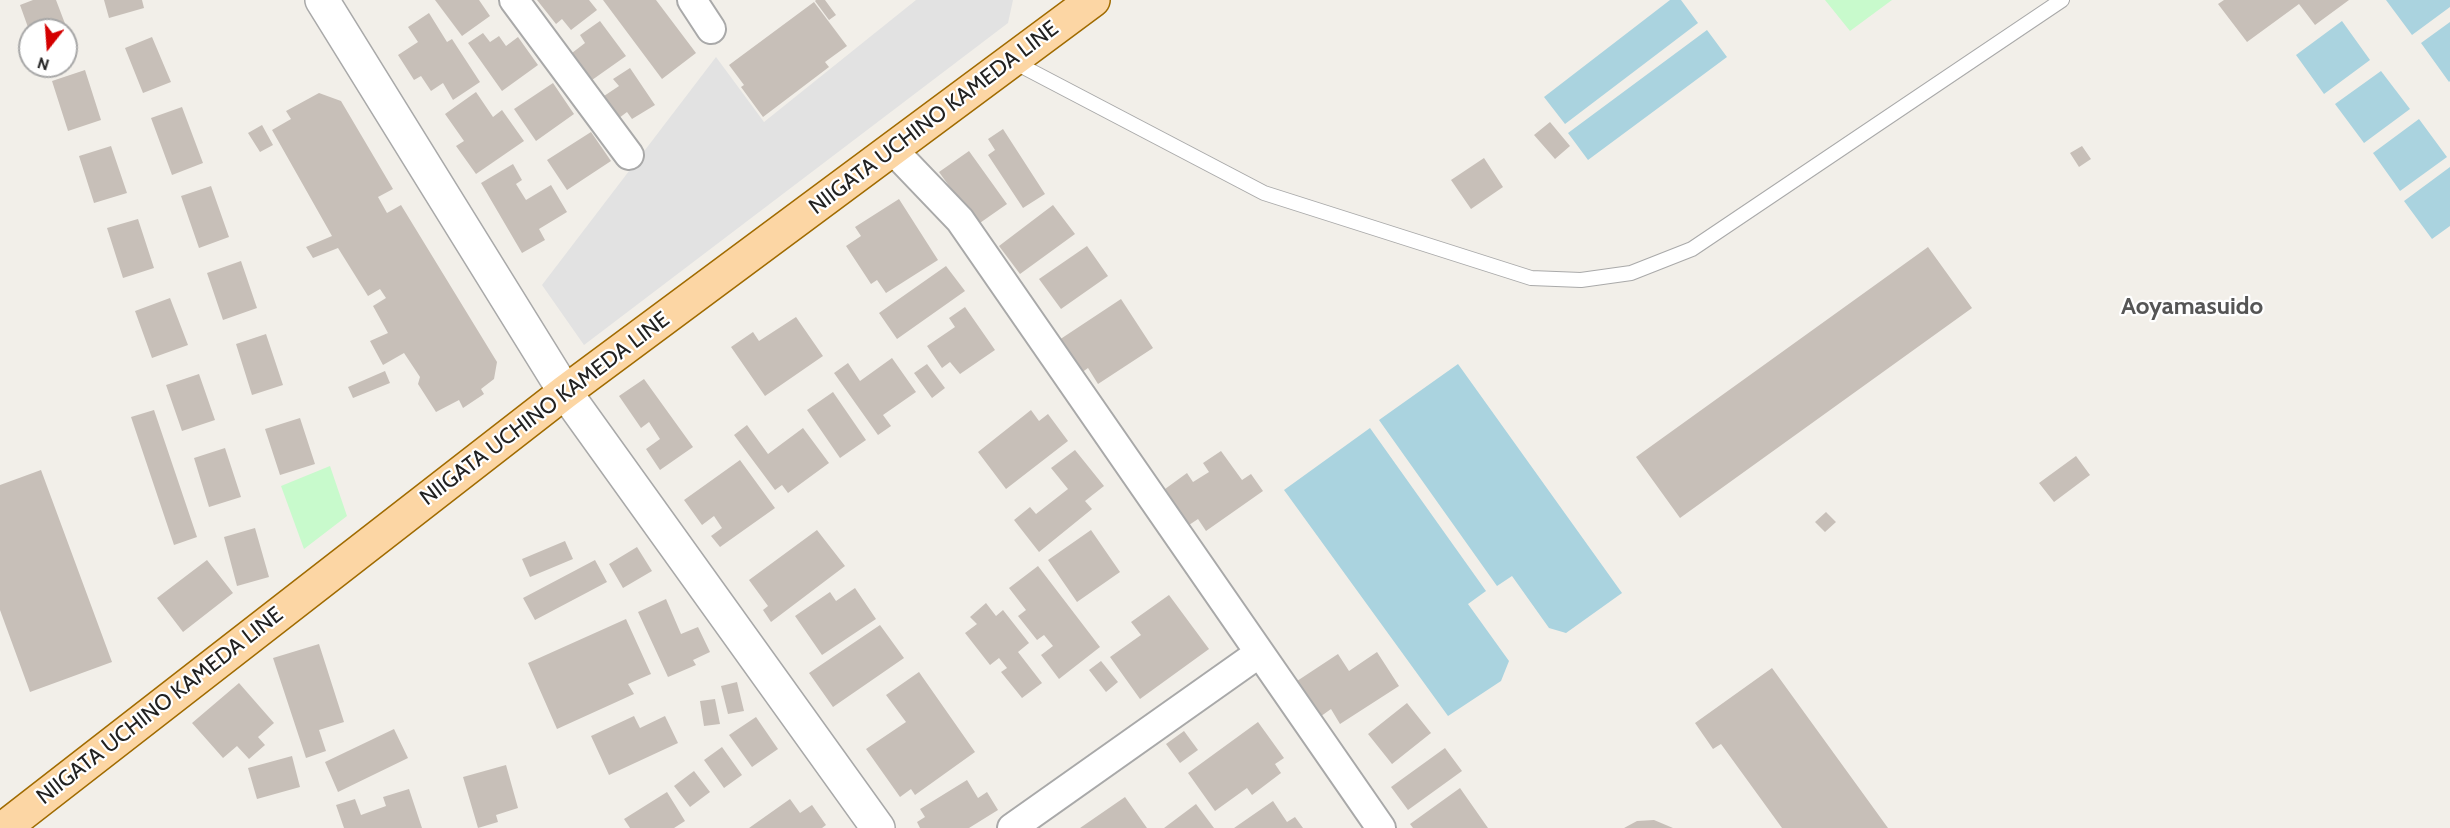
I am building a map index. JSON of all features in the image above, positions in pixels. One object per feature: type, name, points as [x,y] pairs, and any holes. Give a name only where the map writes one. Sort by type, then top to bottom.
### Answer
[{"type":"main road","name":"NIIGATA UCHINO KAMEDA LINE","points":[[4,828],[565,392],[1093,0]]},
{"type":"street","points":[[322,0],[565,392],[878,828]]},
{"type":"street","points":[[514,0],[629,155]]},
{"type":"street","points":[[693,0],[711,29]]},
{"type":"street","points":[[892,149],[960,220],[1258,654],[1381,828]]},
{"type":"street","points":[[1012,828],[1258,654]]},
{"type":"lane","points":[[1010,60],[1264,193],[1531,278],[1581,280],[1631,273],[1692,249],[2062,0]]},
{"type":"green space","points":[[1825,0],[1892,0],[1850,31]]},
{"type":"green space","points":[[330,466],[347,516],[304,549],[281,486]]},
{"type":"shaded area","points":[[916,0],[1013,0],[1008,23],[584,345],[542,285],[716,57],[764,122]]},
{"type":"water","points":[[1670,0],[1681,0],[1698,23],[1565,124],[1544,97]]},
{"type":"water","points":[[2386,0],[2450,0],[2450,7],[2412,35]]},
{"type":"water","points":[[2342,21],[2370,60],[2324,94],[2296,55]]},
{"type":"water","points":[[2450,22],[2450,81],[2449,82],[2421,43]]},
{"type":"water","points":[[1707,30],[1727,57],[1588,160],[1568,133]]},
{"type":"water","points":[[2381,71],[2410,109],[2364,143],[2335,104]]},
{"type":"water","points":[[2419,119],[2447,157],[2400,191],[2373,153]]},
{"type":"water","points":[[2450,167],[2450,226],[2432,239],[2404,201]]},
{"type":"water","points":[[1458,364],[1622,593],[1566,633],[1549,628],[1512,576],[1497,586],[1379,420]]},
{"type":"water","points":[[1370,428],[1486,591],[1468,604],[1509,661],[1501,681],[1448,716],[1284,490]]},
{"type":"building","points":[[33,0],[56,0],[63,18],[25,18],[20,5]]},
{"type":"building","points":[[104,0],[142,0],[144,8],[109,18]]},
{"type":"building","points":[[435,0],[479,0],[490,16],[462,36]]},
{"type":"building","points":[[537,0],[589,0],[597,10],[571,30],[562,19],[556,24]]},
{"type":"building","points":[[603,0],[656,0],[696,53],[662,79]]},
{"type":"building","points":[[816,0],[825,0],[836,15],[829,20]]},
{"type":"building","points":[[2224,0],[2349,0],[2315,25],[2299,4],[2247,42],[2218,4]]},
{"type":"building","points":[[814,2],[847,46],[825,62],[829,67],[763,117],[741,87],[744,85],[729,65]]},
{"type":"building","points":[[429,13],[447,42],[452,39],[480,82],[453,100],[443,83],[431,91],[421,76],[414,80],[398,55],[418,42],[408,27]]},
{"type":"building","points":[[600,21],[626,56],[592,80],[572,53],[585,43],[580,35]]},
{"type":"building","points":[[483,33],[490,42],[499,36],[506,46],[518,37],[538,65],[502,91],[468,43]]},
{"type":"building","points":[[152,37],[171,82],[143,93],[125,48]]},
{"type":"building","points":[[630,68],[655,105],[632,119],[627,112],[619,118],[604,96],[619,86],[613,79]]},
{"type":"building","points":[[85,70],[101,120],[68,131],[52,81],[61,78],[78,78],[78,72]]},
{"type":"building","points":[[553,83],[574,114],[536,141],[514,109]]},
{"type":"building","points":[[476,92],[493,117],[502,110],[524,141],[476,174],[456,146],[464,141],[445,114]]},
{"type":"building","points":[[319,93],[341,101],[393,189],[378,197],[387,213],[401,205],[497,362],[494,379],[481,389],[484,394],[463,408],[459,400],[436,412],[418,384],[420,377],[404,353],[383,365],[370,341],[388,333],[373,306],[386,298],[380,289],[368,296],[338,248],[313,258],[306,247],[332,236],[272,130],[291,119],[286,111]]},
{"type":"building","points":[[182,107],[203,163],[172,175],[151,118]]},
{"type":"building","points":[[1550,122],[1570,146],[1555,159],[1534,135]]},
{"type":"building","points":[[262,125],[273,145],[260,152],[248,133]]},
{"type":"building","points":[[1003,129],[1045,194],[1023,208],[988,155],[995,150],[988,139]]},
{"type":"building","points":[[591,132],[611,161],[567,190],[547,160]]},
{"type":"building","points":[[111,146],[127,193],[94,203],[79,156]]},
{"type":"building","points":[[2082,146],[2091,159],[2079,167],[2070,153]]},
{"type":"building","points":[[969,151],[1007,204],[977,225],[939,172]]},
{"type":"building","points":[[1484,158],[1503,187],[1471,209],[1451,180]]},
{"type":"building","points":[[513,164],[522,180],[516,184],[526,200],[551,185],[567,212],[539,229],[545,240],[522,253],[481,183]]},
{"type":"building","points":[[211,186],[229,237],[199,248],[181,196]]},
{"type":"building","points":[[899,199],[938,260],[886,293],[877,280],[871,284],[846,246],[861,236],[855,227]]},
{"type":"building","points":[[1053,205],[1075,234],[1020,274],[999,246]]},
{"type":"building","points":[[138,219],[154,268],[123,278],[107,228]]},
{"type":"building","points":[[1087,246],[1108,276],[1061,309],[1039,279]]},
{"type":"building","points":[[1928,247],[1972,308],[1680,518],[1636,457]]},
{"type":"building","points":[[241,261],[257,308],[223,320],[207,273]]},
{"type":"building","points":[[946,266],[965,291],[897,339],[879,313]]},
{"type":"building","points":[[170,298],[188,345],[152,358],[135,311]]},
{"type":"building","points":[[1121,299],[1153,348],[1098,384],[1088,368],[1081,373],[1059,340]]},
{"type":"building","points":[[965,307],[995,350],[960,374],[950,362],[942,368],[927,346],[955,327],[949,318]]},
{"type":"building","points":[[796,317],[823,356],[765,396],[731,347],[753,332],[759,341]]},
{"type":"building","points":[[266,334],[283,385],[252,395],[236,344]]},
{"type":"building","points":[[892,358],[916,392],[883,415],[891,426],[878,435],[834,373],[848,363],[860,381]]},
{"type":"building","points":[[927,364],[945,388],[932,398],[914,373]]},
{"type":"building","points":[[385,371],[390,383],[353,398],[348,387]]},
{"type":"building","points":[[199,374],[215,420],[182,431],[166,385]]},
{"type":"building","points":[[644,379],[693,447],[660,470],[646,449],[660,439],[649,422],[641,428],[619,396]]},
{"type":"building","points":[[833,392],[866,440],[840,458],[807,410]]},
{"type":"building","points":[[154,410],[197,537],[174,545],[131,417]]},
{"type":"building","points":[[1031,410],[1039,421],[1048,414],[1068,441],[1006,489],[978,452]]},
{"type":"building","points":[[300,418],[315,464],[280,475],[265,429]]},
{"type":"building","points":[[747,425],[768,454],[803,428],[829,463],[788,493],[782,485],[775,490],[734,435]]},
{"type":"building","points":[[225,448],[241,497],[209,507],[194,458]]},
{"type":"building","points":[[1075,450],[1104,486],[1085,501],[1092,509],[1039,552],[1014,520],[1030,507],[1036,514],[1068,489],[1051,468]]},
{"type":"building","points":[[1221,451],[1242,480],[1251,474],[1263,491],[1206,531],[1198,519],[1189,525],[1165,489],[1187,473],[1193,482],[1209,472],[1203,463]]},
{"type":"building","points":[[2076,456],[2090,475],[2054,502],[2039,483]]},
{"type":"building","points":[[740,460],[775,508],[720,547],[711,536],[722,528],[714,516],[702,525],[684,500]]},
{"type":"building","points":[[41,470],[112,662],[30,692],[0,610],[0,485]]},
{"type":"building","points":[[1826,512],[1836,522],[1825,532],[1815,522]]},
{"type":"building","points":[[255,528],[269,577],[237,586],[224,537]]},
{"type":"building","points":[[817,530],[845,566],[771,622],[763,610],[768,606],[749,580]]},
{"type":"building","points":[[1091,530],[1120,572],[1077,602],[1048,560]]},
{"type":"building","points":[[565,541],[573,559],[530,577],[522,559]]},
{"type":"building","points":[[637,547],[652,571],[623,588],[609,564]]},
{"type":"building","points":[[207,560],[233,593],[183,632],[157,598]]},
{"type":"building","points":[[595,560],[607,582],[535,620],[523,598]]},
{"type":"building","points":[[1038,566],[1100,647],[1059,679],[1041,655],[1053,646],[1044,635],[1037,640],[1018,616],[1026,610],[1009,588]]},
{"type":"building","points":[[855,588],[876,619],[822,655],[795,616],[830,592],[836,601]]},
{"type":"building","points":[[1169,595],[1209,649],[1140,699],[1110,657],[1141,635],[1131,622]]},
{"type":"building","points":[[666,599],[681,634],[698,627],[710,652],[693,660],[696,665],[668,677],[638,612]]},
{"type":"building","points":[[986,603],[996,616],[1003,610],[1029,643],[1018,652],[1042,683],[1022,698],[1001,672],[1007,668],[999,658],[990,665],[965,633],[977,624],[970,617]]},
{"type":"building","points":[[626,619],[651,674],[628,684],[634,694],[557,729],[528,663]]},
{"type":"building","points":[[880,625],[904,658],[833,707],[809,673]]},
{"type":"building","points":[[319,644],[344,722],[319,730],[326,751],[306,758],[273,658]]},
{"type":"building","points":[[1377,652],[1399,686],[1340,724],[1331,709],[1317,719],[1294,683],[1338,654],[1349,671]]},
{"type":"building","points":[[1101,661],[1118,682],[1106,692],[1089,670]]},
{"type":"building","points":[[1772,668],[1888,828],[1782,828],[1721,744],[1713,749],[1695,723]]},
{"type":"building","points":[[919,672],[975,752],[915,795],[911,789],[900,797],[866,749],[906,722],[886,695]]},
{"type":"building","points":[[737,682],[744,711],[728,714],[721,686]]},
{"type":"building","points":[[239,683],[274,723],[258,737],[265,745],[249,759],[237,746],[223,758],[192,723]]},
{"type":"building","points":[[715,699],[720,724],[704,726],[700,701]]},
{"type":"building","points":[[1407,703],[1431,733],[1392,764],[1368,734]]},
{"type":"building","points":[[634,716],[640,728],[665,716],[678,743],[609,775],[591,736]]},
{"type":"building","points":[[756,717],[778,749],[752,767],[729,735]]},
{"type":"building","points":[[1258,722],[1284,758],[1275,764],[1281,773],[1252,795],[1247,788],[1215,811],[1188,773]]},
{"type":"building","points":[[394,729],[408,758],[338,792],[325,762]]},
{"type":"building","points":[[1184,731],[1198,750],[1180,763],[1166,744]]},
{"type":"building","points":[[722,747],[742,775],[724,788],[704,760]]},
{"type":"building","points":[[1445,748],[1462,771],[1408,810],[1391,787]]},
{"type":"building","points":[[292,756],[300,787],[257,799],[248,768]]},
{"type":"building","points":[[506,765],[518,808],[496,815],[498,822],[478,828],[463,777]]},
{"type":"building","points":[[694,771],[710,792],[690,807],[674,786]]},
{"type":"building","points":[[967,780],[978,798],[987,792],[998,810],[969,828],[920,828],[917,822],[925,817],[920,809]]},
{"type":"building","points":[[1460,788],[1488,828],[1413,828],[1410,824]]},
{"type":"building","points":[[409,789],[422,828],[344,828],[336,805],[355,799],[361,815],[386,806],[383,797]]},
{"type":"building","points":[[667,792],[685,821],[674,828],[630,828],[624,819]]},
{"type":"building","points":[[1125,797],[1147,828],[1080,828]]},
{"type":"building","points":[[790,799],[800,813],[812,805],[826,825],[822,828],[749,828]]},
{"type":"building","points":[[1273,801],[1287,822],[1295,817],[1303,828],[1234,828]]},
{"type":"building","points":[[1196,804],[1214,828],[1164,828]]},
{"type":"building","points":[[1654,820],[1673,828],[1624,828],[1637,821]]},
{"type":"district","name":"Aoyamasuido","points":[[2192,307]]}]
